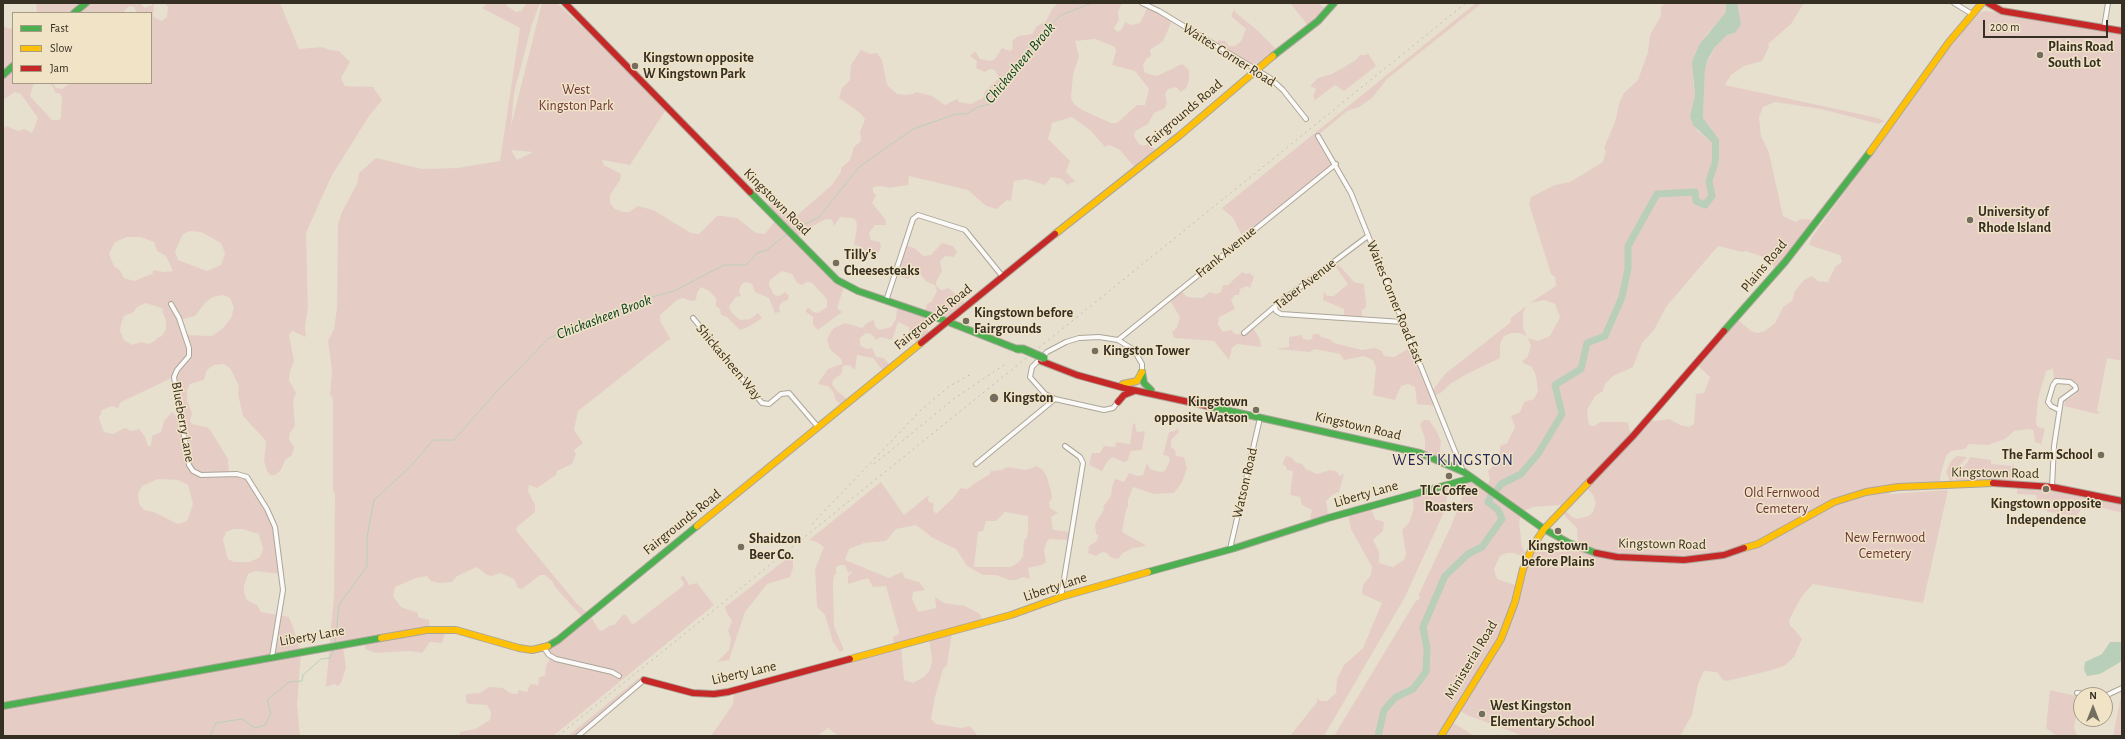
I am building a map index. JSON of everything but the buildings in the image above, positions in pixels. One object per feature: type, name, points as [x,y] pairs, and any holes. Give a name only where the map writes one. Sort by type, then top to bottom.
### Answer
[{"type":"street","points":[[75,12],[86,3]]},
{"type":"street","name":"Kingstown Road","points":[[565,3],[837,280],[858,291],[949,322],[1017,350],[1080,372],[1217,408]]},
{"type":"street","name":"Waites Corner Road","points":[[1142,3],[1243,61],[1277,83],[1306,119]]},
{"type":"street","name":"Fairgrounds Road","points":[[544,648],[568,631],[1003,277],[1179,136],[1255,70],[1318,21],[1334,3]]},
{"type":"street","points":[[1954,3],[1972,14]]},
{"type":"street","name":"Plains Road","points":[[1544,529],[1633,436],[1786,262],[1972,14],[1982,3]]},
{"type":"street","points":[[1988,3],[2002,11],[2122,31]]},
{"type":"street","points":[[2104,28],[2108,3]]},
{"type":"street","points":[[3,75],[12,67]]},
{"type":"street","name":"Waites Corner Road East","points":[[1318,136],[1336,164],[1351,193],[1464,472]]},
{"type":"street","name":"Frank Avenue","points":[[1118,340],[1336,164]]},
{"type":"street","points":[[886,300],[913,219],[918,215],[965,230],[1003,277]]},
{"type":"street","name":"Taber Avenue","points":[[1244,333],[1275,307],[1368,236]]},
{"type":"street","name":"Blueberry Lane","points":[[171,304],[179,318],[189,348],[188,356],[177,370],[174,377],[188,465],[192,471],[201,476],[237,474],[247,477],[267,509],[275,527],[283,590],[272,657]]},
{"type":"street","points":[[1275,307],[1276,311],[1281,314],[1403,322]]},
{"type":"street","name":"Shickasheen Way","points":[[692,318],[762,403],[769,404],[781,394],[790,393],[818,427]]},
{"type":"street","points":[[1134,390],[1124,395],[1113,408],[1104,410],[1055,399],[1045,394],[1030,377],[1032,367],[1047,352],[1066,342],[1079,338],[1099,337],[1118,340],[1134,350],[1142,364],[1144,383],[1151,390]]},
{"type":"street","name":"Kingstown Road","points":[[1043,359],[1077,375],[1112,385],[1420,453],[1464,472],[1544,529],[1583,549],[1607,555],[1637,559],[1704,559],[1741,550],[1758,544],[1834,502],[1876,490],[1898,487],[1978,483],[2052,487],[2122,501]]},
{"type":"street","points":[[1123,384],[1134,382],[1142,372]]},
{"type":"street","points":[[2052,487],[2055,468],[2054,446],[2059,410],[2062,400],[2076,389],[2070,382],[2056,381],[2053,385],[2048,402],[2051,406],[2059,410]]},
{"type":"street","points":[[1112,385],[1116,390],[1118,402]]},
{"type":"street","points":[[976,464],[1055,399]]},
{"type":"street","name":"Watson Road","points":[[1230,549],[1260,417]]},
{"type":"street","points":[[1062,597],[1083,463],[1080,457],[1065,446]]},
{"type":"street","name":"Liberty Lane","points":[[644,680],[688,692],[708,694],[728,692],[958,630],[1062,597],[1230,549],[1384,502],[1472,478]]},
{"type":"street","name":"Ministerial Road","points":[[1441,736],[1501,639],[1515,602],[1523,569],[1533,546],[1544,529]]},
{"type":"street","name":"Liberty Lane","points":[[3,706],[427,630],[450,629],[462,631],[519,648],[532,650],[544,648]]},
{"type":"street","points":[[544,648],[549,655],[556,659],[612,672],[619,676]]},
{"type":"street","points":[[578,736],[644,680]]},
{"type":"green space","points":[[36,3],[140,3],[145,8],[154,4],[153,17],[162,21],[167,17],[168,7],[165,3],[280,3],[299,49],[322,47],[339,51],[350,62],[341,78],[345,86],[373,87],[382,100],[369,116],[332,175],[306,233],[308,308],[305,326],[306,337],[292,331],[289,335],[294,361],[290,371],[289,380],[296,393],[293,400],[295,426],[290,433],[289,439],[294,447],[292,455],[285,460],[281,470],[275,475],[270,475],[267,471],[264,461],[266,441],[243,416],[238,394],[239,386],[230,368],[224,364],[214,365],[207,370],[204,380],[190,384],[187,390],[187,400],[192,413],[190,421],[192,424],[209,428],[228,459],[229,474],[247,477],[273,521],[281,574],[255,571],[248,574],[244,586],[244,593],[247,600],[257,605],[261,612],[289,617],[301,653],[297,705],[300,736],[3,736],[3,129],[6,126],[18,131],[24,129],[32,133],[38,118],[21,94],[15,92],[3,100],[3,26],[10,29],[12,28],[12,84],[34,84],[30,96],[52,120],[59,120],[61,117],[62,97],[60,94],[55,92],[52,85],[48,84],[54,84],[56,88],[62,89],[69,84],[152,84],[152,12],[136,12],[134,7],[129,6],[124,12],[37,12]],"holes":[[[190,231],[201,232],[221,243],[225,253],[221,265],[207,271],[178,260],[175,251],[183,234]],[[127,237],[141,237],[154,242],[157,251],[166,256],[173,271],[164,272],[154,270],[152,274],[134,281],[124,278],[120,270],[114,266],[109,254],[115,242]],[[223,295],[230,298],[234,308],[231,318],[223,328],[212,336],[186,335],[180,320],[195,316],[205,303],[213,297]],[[146,303],[164,309],[162,311],[166,320],[166,329],[162,336],[148,344],[141,342],[132,345],[124,340],[120,331],[124,316],[134,312],[137,307]],[[174,377],[180,420],[172,412],[164,421],[161,432],[152,436],[151,446],[148,446],[145,437],[139,429],[132,431],[125,428],[113,434],[104,432],[99,418],[102,410],[112,406],[118,408],[121,402]],[[158,479],[178,480],[188,485],[193,504],[187,521],[178,524],[154,512],[144,510],[139,504],[138,494],[142,486]],[[234,529],[242,529],[259,534],[263,549],[260,557],[250,562],[234,562],[228,559],[223,540],[226,532]]]},
{"type":"green space","name":"West Kingston Park","points":[[488,3],[507,3],[507,6],[516,12],[521,11],[526,4],[540,3],[532,24],[514,93],[511,126],[542,3],[557,3],[667,108],[630,165],[602,160],[604,165],[621,174],[620,180],[610,195],[610,203],[615,209],[623,212],[629,212],[638,206],[653,210],[691,233],[699,234],[717,216],[723,216],[737,218],[756,233],[765,234],[775,221],[765,209],[773,202],[779,201],[790,215],[796,216],[831,186],[841,172],[841,168],[850,160],[854,147],[861,141],[860,132],[865,119],[860,113],[839,98],[842,88],[850,80],[851,65],[861,50],[870,54],[877,53],[882,60],[887,85],[897,94],[906,95],[914,94],[916,92],[932,96],[945,105],[957,99],[959,102],[971,104],[983,98],[985,91],[998,79],[995,70],[990,69],[985,72],[976,68],[977,61],[970,56],[975,51],[980,59],[990,61],[995,59],[1002,48],[1010,51],[1013,49],[1012,41],[1018,36],[1032,34],[1037,26],[1046,21],[1052,9],[1058,3],[1122,3],[1118,12],[1119,20],[1114,28],[1117,32],[1122,29],[1125,22],[1132,25],[1140,23],[1147,8],[1172,21],[1163,41],[1150,50],[1151,56],[1146,59],[1143,66],[1145,73],[1157,76],[1182,64],[1189,70],[1189,81],[1186,88],[1181,92],[1176,87],[1168,89],[1165,94],[1167,102],[1165,108],[1154,113],[1148,124],[1135,131],[1134,136],[1139,144],[1144,146],[1149,143],[1157,152],[1136,169],[1120,150],[1109,145],[1105,147],[1091,131],[1072,117],[1052,123],[1048,139],[1070,161],[1066,172],[1075,181],[1067,185],[1062,179],[1051,177],[1045,185],[1026,179],[1014,181],[1011,201],[1007,200],[997,209],[986,206],[968,190],[909,176],[908,185],[889,188],[881,186],[873,187],[873,192],[876,195],[872,203],[885,219],[886,225],[875,225],[869,233],[871,240],[880,242],[881,248],[878,253],[866,253],[862,247],[854,245],[857,227],[856,220],[852,218],[840,217],[834,226],[832,220],[826,219],[803,231],[795,239],[844,287],[837,308],[842,312],[818,330],[813,325],[813,317],[806,312],[806,309],[809,308],[813,312],[818,313],[827,307],[827,299],[812,283],[807,282],[802,285],[797,283],[792,274],[782,271],[770,280],[769,285],[774,295],[779,296],[785,292],[789,296],[788,300],[782,302],[779,307],[780,312],[775,313],[769,298],[755,292],[752,284],[746,282],[742,284],[739,290],[741,296],[736,297],[729,306],[731,312],[740,320],[750,319],[758,313],[762,318],[750,326],[740,330],[727,317],[721,315],[720,309],[716,306],[716,298],[709,291],[701,287],[697,293],[696,300],[691,301],[683,298],[677,300],[660,315],[660,321],[671,340],[668,340],[578,411],[574,430],[583,443],[574,450],[576,454],[572,464],[557,471],[556,475],[537,488],[529,485],[528,491],[535,505],[535,512],[517,527],[516,530],[577,604],[589,614],[599,630],[602,631],[609,626],[614,625],[623,615],[626,615],[632,624],[635,623],[683,586],[684,583],[680,577],[684,576],[689,585],[697,583],[714,605],[553,736],[460,736],[460,732],[475,729],[490,720],[491,712],[487,705],[469,704],[466,702],[466,694],[480,693],[489,687],[503,688],[510,693],[517,694],[519,690],[527,692],[530,684],[538,685],[539,677],[545,676],[546,666],[551,657],[545,650],[583,618],[555,587],[552,581],[545,575],[540,575],[522,589],[518,588],[514,579],[500,573],[492,576],[487,575],[477,567],[457,576],[452,582],[439,583],[431,581],[427,576],[416,578],[395,587],[393,596],[401,607],[418,613],[418,617],[429,620],[430,630],[446,630],[442,643],[430,642],[422,653],[410,651],[376,653],[365,649],[365,642],[343,646],[346,668],[341,683],[338,686],[334,684],[326,687],[334,595],[335,493],[333,492],[333,399],[330,394],[332,371],[328,341],[334,329],[337,308],[338,224],[342,212],[357,184],[359,173],[376,158],[422,169],[457,168],[500,161],[520,28],[482,8]],"holes":[[[1095,39],[1115,47],[1116,51],[1112,65],[1135,71],[1149,89],[1145,105],[1137,105],[1117,123],[1111,123],[1082,110],[1074,104],[1071,98],[1073,75],[1079,56],[1075,41]],[[511,150],[533,152],[517,160]]]},
{"type":"green space","points":[[1290,3],[1318,3],[1323,7],[1331,7],[1309,27]]},
{"type":"green space","points":[[1476,3],[1482,3],[1387,79],[1372,98],[1359,107],[1347,111],[1317,136],[1335,164],[1243,238],[1233,218],[1222,208]]},
{"type":"green space","points":[[1666,3],[1726,3],[1726,12],[1706,35],[1693,79],[1695,95],[1690,116],[1698,131],[1712,143],[1712,161],[1719,139],[1703,118],[1705,66],[1714,48],[1727,35],[1735,33],[1737,3],[1804,3],[1791,24],[1768,44],[1769,47],[1762,61],[1744,66],[1731,75],[1725,85],[1878,118],[1884,121],[1879,124],[1821,109],[1775,102],[1763,107],[1759,117],[1761,136],[1769,153],[1783,216],[1796,222],[1800,219],[1816,220],[1778,270],[1763,257],[1746,251],[1742,252],[1718,246],[1666,307],[1654,330],[1642,343],[1633,367],[1613,376],[1605,384],[1603,391],[1595,396],[1587,410],[1589,425],[1595,426],[1600,422],[1624,422],[1628,423],[1630,431],[1634,434],[1648,419],[1655,421],[1669,419],[1680,425],[1689,427],[1694,424],[1696,394],[1704,393],[1710,377],[1696,364],[1736,318],[1751,331],[1758,333],[1765,331],[1775,323],[1783,307],[1792,301],[1795,291],[1804,280],[1812,276],[1818,281],[1828,282],[1835,267],[1842,262],[1840,255],[1809,245],[1812,237],[1970,19],[1978,13],[1985,11],[2029,16],[2122,35],[2122,361],[2107,358],[2097,411],[2100,412],[2097,414],[2064,406],[2065,401],[2076,394],[2077,383],[2058,378],[2054,379],[2053,369],[2046,371],[2038,399],[2036,423],[2038,427],[2045,429],[2041,444],[2035,442],[2033,430],[2028,429],[2014,431],[2005,439],[1988,445],[1969,444],[1965,449],[1951,451],[1946,456],[1940,477],[1941,486],[1889,489],[1890,494],[1948,490],[1923,603],[1813,584],[1802,596],[1789,620],[1790,626],[1802,639],[1794,657],[1784,666],[1727,681],[1723,680],[1717,672],[1704,671],[1698,684],[1692,715],[1680,736],[1523,736],[1467,715],[1457,709],[1450,721],[1475,736],[1334,736],[1415,602],[1420,598],[1419,594],[1451,526],[1464,493],[1463,484],[1472,482],[1485,489],[1490,480],[1488,471],[1500,462],[1500,446],[1507,443],[1515,427],[1511,416],[1520,412],[1524,402],[1534,399],[1538,391],[1536,376],[1532,367],[1523,363],[1523,360],[1527,358],[1531,346],[1527,336],[1528,338],[1538,341],[1550,336],[1560,317],[1555,304],[1544,300],[1530,303],[1556,286],[1555,277],[1551,274],[1529,204],[1531,197],[1555,185],[1570,182],[1603,162],[1606,151],[1604,148],[1615,122],[1620,101],[1624,93],[1638,80],[1648,52],[1650,35],[1661,16],[1661,7]],"holes":[[[1585,486],[1593,495],[1596,503],[1593,512],[1589,516],[1577,519],[1571,516],[1563,508]],[[1560,505],[1564,515],[1577,528],[1578,547],[1572,551],[1562,552],[1525,552],[1522,547],[1519,522],[1522,512],[1533,507]],[[1507,553],[1514,553],[1527,558],[1518,586],[1497,579],[1494,569],[1500,556]]]},
{"type":"green space","points":[[1235,8],[1235,12],[1257,30],[1278,51],[1257,68],[1216,44],[1219,40],[1225,41],[1229,46],[1235,46],[1241,41],[1246,29],[1231,16]]},
{"type":"green space","points":[[1368,53],[1376,66],[1344,91],[1335,85],[1315,100],[1313,96],[1316,89],[1310,86],[1318,78],[1332,74],[1356,60],[1360,55],[1366,55]]},
{"type":"green space","points":[[942,243],[953,246],[957,252],[954,257],[945,256],[940,261],[942,271],[936,282],[936,286],[941,290],[949,288],[968,306],[950,321],[927,315],[924,326],[932,335],[917,344],[909,332],[909,327],[898,322],[892,340],[881,337],[876,340],[871,334],[866,333],[860,338],[860,345],[866,349],[872,348],[876,357],[884,358],[891,367],[884,372],[873,358],[857,355],[855,370],[849,365],[843,366],[841,374],[833,380],[832,385],[838,392],[850,401],[843,407],[835,399],[834,393],[828,386],[818,383],[828,369],[842,364],[842,360],[830,349],[827,340],[830,333],[834,328],[845,323],[862,328],[867,323],[874,320],[875,326],[879,330],[891,327],[896,319],[897,307],[924,314],[927,304],[931,302],[937,291],[935,285],[927,282],[920,274],[913,274],[908,279],[895,275],[905,245],[916,249],[923,256],[931,255]]},
{"type":"green space","points":[[1338,264],[1354,282],[1364,284],[1366,307],[1362,310],[1362,318],[1344,318],[1344,309],[1323,300],[1324,291],[1327,296],[1334,296],[1348,284],[1335,266]]},
{"type":"green space","points":[[1242,272],[1246,274],[1250,273],[1254,277],[1250,288],[1247,286],[1240,289],[1239,295],[1235,295],[1231,300],[1235,309],[1219,317],[1218,325],[1223,332],[1231,330],[1235,334],[1242,334],[1253,328],[1260,339],[1261,347],[1237,344],[1232,348],[1229,360],[1214,341],[1174,338],[1172,332],[1177,327],[1180,317],[1169,299],[1180,290],[1187,297],[1202,298],[1210,292],[1216,294],[1221,292],[1223,285],[1228,285]]},
{"type":"green space","points":[[1526,306],[1523,313],[1523,328],[1527,336],[1519,333],[1512,333],[1504,336],[1500,344],[1500,358],[1467,374],[1450,384],[1442,392],[1433,396],[1436,406],[1417,404],[1415,387],[1408,384],[1401,386],[1395,400],[1373,395],[1376,368],[1373,360],[1364,356],[1344,360],[1340,354],[1314,349],[1310,352],[1276,349],[1289,347],[1289,337],[1302,335],[1303,339],[1308,340],[1312,339],[1313,334],[1319,334],[1321,337],[1329,339],[1334,343],[1362,350],[1375,348],[1382,351],[1384,356],[1394,357],[1411,347],[1432,394],[1435,387],[1446,373],[1510,323],[1511,318]]},
{"type":"green space","points":[[1424,420],[1429,420],[1437,432],[1441,441],[1440,451],[1444,458],[1445,464],[1425,456],[1425,439],[1420,424]]},
{"type":"green space","points":[[1133,423],[1135,424],[1137,432],[1145,431],[1142,450],[1131,451],[1127,461],[1124,462],[1112,457],[1102,471],[1089,465],[1092,453],[1100,453],[1104,446],[1115,447],[1116,442],[1130,444]]},
{"type":"green space","points":[[1177,428],[1179,432],[1171,440],[1171,447],[1175,450],[1176,456],[1184,457],[1187,468],[1182,482],[1174,493],[1154,494],[1133,487],[1128,500],[1128,507],[1126,510],[1122,532],[1147,546],[1133,548],[1123,553],[1118,559],[1110,557],[1107,553],[1102,552],[1096,556],[1088,553],[1089,546],[1097,541],[1098,535],[1096,534],[1095,524],[1104,509],[1103,507],[1111,496],[1115,479],[1124,482],[1129,473],[1138,476],[1143,475],[1147,463],[1150,469],[1160,472],[1165,471],[1170,460],[1168,456],[1163,455],[1169,432],[1175,431]]},
{"type":"green space","points":[[1286,456],[1292,458],[1295,462],[1302,464],[1306,469],[1317,474],[1330,470],[1336,471],[1340,476],[1344,474],[1339,492],[1332,495],[1326,501],[1329,519],[1318,522],[1310,518],[1312,510],[1302,505],[1300,497],[1290,495],[1293,471],[1287,470],[1286,466],[1282,464]]},
{"type":"green space","points":[[1957,456],[1967,457],[1954,472],[1953,480],[1950,481],[1946,472],[1951,461]]},
{"type":"green space","points":[[1970,457],[1991,460],[1991,464],[2012,466],[2014,462],[2012,480],[1955,480],[1956,474],[1967,463]]},
{"type":"green space","points":[[1037,466],[1043,470],[1047,477],[1051,491],[1052,498],[1049,503],[1050,508],[1058,513],[1051,517],[1053,530],[1071,532],[1070,540],[1050,539],[1047,541],[1044,550],[1046,562],[1042,565],[1028,568],[1030,579],[1023,577],[1016,580],[1010,580],[996,575],[983,575],[967,566],[956,549],[933,538],[916,525],[896,529],[886,541],[864,543],[849,549],[845,560],[889,578],[902,572],[905,578],[919,582],[925,590],[913,592],[912,599],[918,612],[936,608],[935,597],[944,603],[965,606],[980,614],[983,622],[952,632],[947,665],[943,669],[935,697],[931,719],[936,724],[961,728],[970,726],[978,736],[838,736],[828,728],[817,736],[711,736],[733,704],[734,692],[894,645],[893,636],[898,635],[899,632],[886,586],[873,587],[868,578],[848,584],[848,576],[853,571],[848,573],[845,565],[840,565],[836,567],[836,575],[834,575],[833,586],[834,626],[844,650],[840,652],[833,642],[825,615],[817,607],[815,569],[824,547],[817,542],[809,540],[881,482],[904,515],[929,495],[928,501],[934,504],[933,510],[936,514],[961,488],[968,489],[990,474],[991,471],[1001,470],[1008,467],[1026,470]],"holes":[[[1005,512],[1028,516],[1028,530],[1027,537],[1024,541],[1023,556],[1019,562],[1011,567],[974,567],[978,532],[983,531],[986,521],[996,521]],[[929,637],[932,660],[930,670],[924,677],[913,683],[904,680],[901,644]]]},
{"type":"green space","points":[[1449,486],[1445,510],[1405,597],[1324,736],[1290,736],[1317,702],[1317,698],[1320,701],[1327,701],[1336,693],[1337,679],[1344,665],[1363,648],[1382,603],[1362,594],[1363,585],[1371,575],[1372,567],[1351,529],[1348,514],[1371,508],[1375,519],[1384,522],[1383,531],[1373,540],[1379,552],[1379,563],[1393,567],[1404,560],[1406,554],[1402,530],[1409,523],[1414,508],[1412,496]]},
{"type":"green space","points":[[2017,487],[2052,489],[2122,502],[2122,513],[2085,503],[2077,516],[2048,512],[2037,500],[2036,495],[2017,494]]},
{"type":"green space","points":[[790,556],[793,561],[793,568],[790,577],[767,584],[745,612],[729,660],[717,662],[729,650],[731,639],[728,631],[732,621],[725,607]]},
{"type":"green space","points":[[639,678],[642,679],[641,681],[577,736],[568,736]]},
{"type":"green space","points":[[2050,690],[2073,695],[2073,727],[2077,736],[2057,736],[2046,728]]},
{"type":"green space","points":[[2122,697],[2122,736],[2113,736],[2120,701]]},
{"type":"shaded area","points":[[1726,3],[1737,3],[1741,24],[1735,33],[1727,35],[1714,48],[1707,61],[1705,69],[1703,118],[1719,139],[1719,160],[1715,163],[1712,161],[1712,143],[1693,125],[1690,116],[1695,95],[1692,62],[1699,45],[1726,12]]},
{"type":"shaded area","points":[[2110,642],[2122,642],[2122,661],[2100,674],[2087,676],[2084,670],[2085,662],[2102,654]]},
{"type":"waterway","name":"Chickasheen Brook","points":[[793,230],[819,217],[859,167],[913,129],[956,114],[966,114],[978,107],[990,104],[997,94],[1001,82],[1035,47],[1049,27],[1061,15],[1092,3]]},
{"type":"waterway","points":[[1496,491],[1501,484],[1521,474],[1538,454],[1562,414],[1555,385],[1581,369],[1587,343],[1605,336],[1622,297],[1628,269],[1628,246],[1657,194],[1695,192],[1696,201],[1705,205],[1712,196],[1709,181],[1715,163]]},
{"type":"waterway","name":"Chickasheen Brook","points":[[335,644],[339,605],[367,566],[367,537],[374,500],[411,466],[433,440],[454,440],[496,392],[549,338],[648,298],[674,291],[724,265],[746,265],[757,253],[767,250],[787,234]]},
{"type":"waterway","points":[[1378,736],[1384,710],[1396,697],[1413,689],[1426,672],[1427,649],[1423,627],[1445,576],[1468,554],[1482,547],[1502,519],[1498,510],[1488,502],[1491,496]]},
{"type":"waterway","name":"Chickasheen Brook","points":[[210,736],[216,723],[242,719],[255,728],[265,725],[271,713],[267,700],[289,682],[302,681],[303,675],[321,659],[330,658],[334,649]]},
{"type":"railway","points":[[558,736],[1466,3]]},
{"type":"railway","points":[[874,464],[955,398],[1004,365]]},
{"type":"railway","points":[[812,524],[922,409],[950,386],[973,373]]},
{"type":"traffic: fast","points":[[75,12],[86,3]]},
{"type":"traffic: fast","points":[[1273,56],[1318,21],[1334,3]]},
{"type":"traffic: fast","points":[[3,75],[12,67]]},
{"type":"traffic: fast","points":[[1724,331],[1785,262],[1870,152]]},
{"type":"traffic: fast","points":[[750,192],[837,280],[858,291],[946,321],[1017,349]]},
{"type":"traffic: fast","points":[[1017,349],[1023,349],[1044,358]]},
{"type":"traffic: fast","points":[[1142,372],[1144,383],[1151,390]]},
{"type":"traffic: fast","points":[[1212,407],[1420,453],[1464,472],[1544,529],[1569,543],[1596,553]]},
{"type":"traffic: fast","points":[[1148,572],[1235,548],[1328,518],[1472,478]]},
{"type":"traffic: fast","points":[[548,646],[558,640],[697,526]]},
{"type":"traffic: fast","points":[[3,706],[381,638]]},
{"type":"traffic: slow","points":[[1870,152],[1949,42],[1982,3]]},
{"type":"traffic: slow","points":[[1055,234],[1179,136],[1273,56]]},
{"type":"traffic: slow","points":[[697,526],[921,343]]},
{"type":"traffic: slow","points":[[1123,384],[1137,381],[1142,372]]},
{"type":"traffic: slow","points":[[1441,736],[1501,639],[1515,602],[1523,569],[1533,546],[1544,529],[1590,481]]},
{"type":"traffic: slow","points":[[1744,548],[1758,544],[1834,502],[1866,492],[1898,487],[1993,483]]},
{"type":"traffic: slow","points":[[850,659],[1011,615],[1061,597],[1148,572]]},
{"type":"traffic: slow","points":[[381,638],[427,630],[456,630],[519,648],[532,650],[548,646]]},
{"type":"traffic: jam","points":[[565,3],[750,192]]},
{"type":"traffic: jam","points":[[1988,3],[2002,11],[2122,31]]},
{"type":"traffic: jam","points":[[921,343],[1055,234]]},
{"type":"traffic: jam","points":[[1590,481],[1633,436],[1724,331]]},
{"type":"traffic: jam","points":[[1041,361],[1077,375],[1124,388],[1212,407]]},
{"type":"traffic: jam","points":[[1118,402],[1124,395],[1134,391]]},
{"type":"traffic: jam","points":[[1993,483],[2052,487],[2122,501]]},
{"type":"traffic: jam","points":[[1596,553],[1617,557],[1684,560],[1724,555],[1744,548]]},
{"type":"traffic: jam","points":[[644,680],[693,693],[714,694],[728,692],[850,659]]},
{"type":"place","name":"Plains Road South Lot","points":[[2040,55]]},
{"type":"place","name":"Kingstown opposite W Kingstown Park","points":[[635,66]]},
{"type":"place","name":"University of Rhode Island","points":[[1970,220]]},
{"type":"place","name":"Tilly's Cheesesteaks","points":[[836,263]]},
{"type":"place","name":"Kingstown before Fairgrounds","points":[[966,321]]},
{"type":"place","name":"Kingston Tower","points":[[1095,351]]},
{"type":"place","name":"Kingston","points":[[994,398]]},
{"type":"place","name":"Kingstown opposite Watson","points":[[1256,410]]},
{"type":"place","name":"The Farm School","points":[[2101,455]]},
{"type":"place","name":"TLC Coffee Roasters","points":[[1449,476]]},
{"type":"place","name":"Kingstown opposite Independence","points":[[2046,489]]},
{"type":"place","name":"Kingstown before Plains","points":[[1558,531]]},
{"type":"place","name":"Shaidzon Beer Co.","points":[[741,547]]},
{"type":"place","name":"West Kingston Elementary School","points":[[1482,714]]},
{"type":"district","name":"WEST KINGSTON","points":[[1453,460]]},
{"type":"park label","name":"Old Fernwood Cemetery","points":[[1782,502]]},
{"type":"park label","name":"New Fernwood Cemetery","points":[[1885,546]]}]
